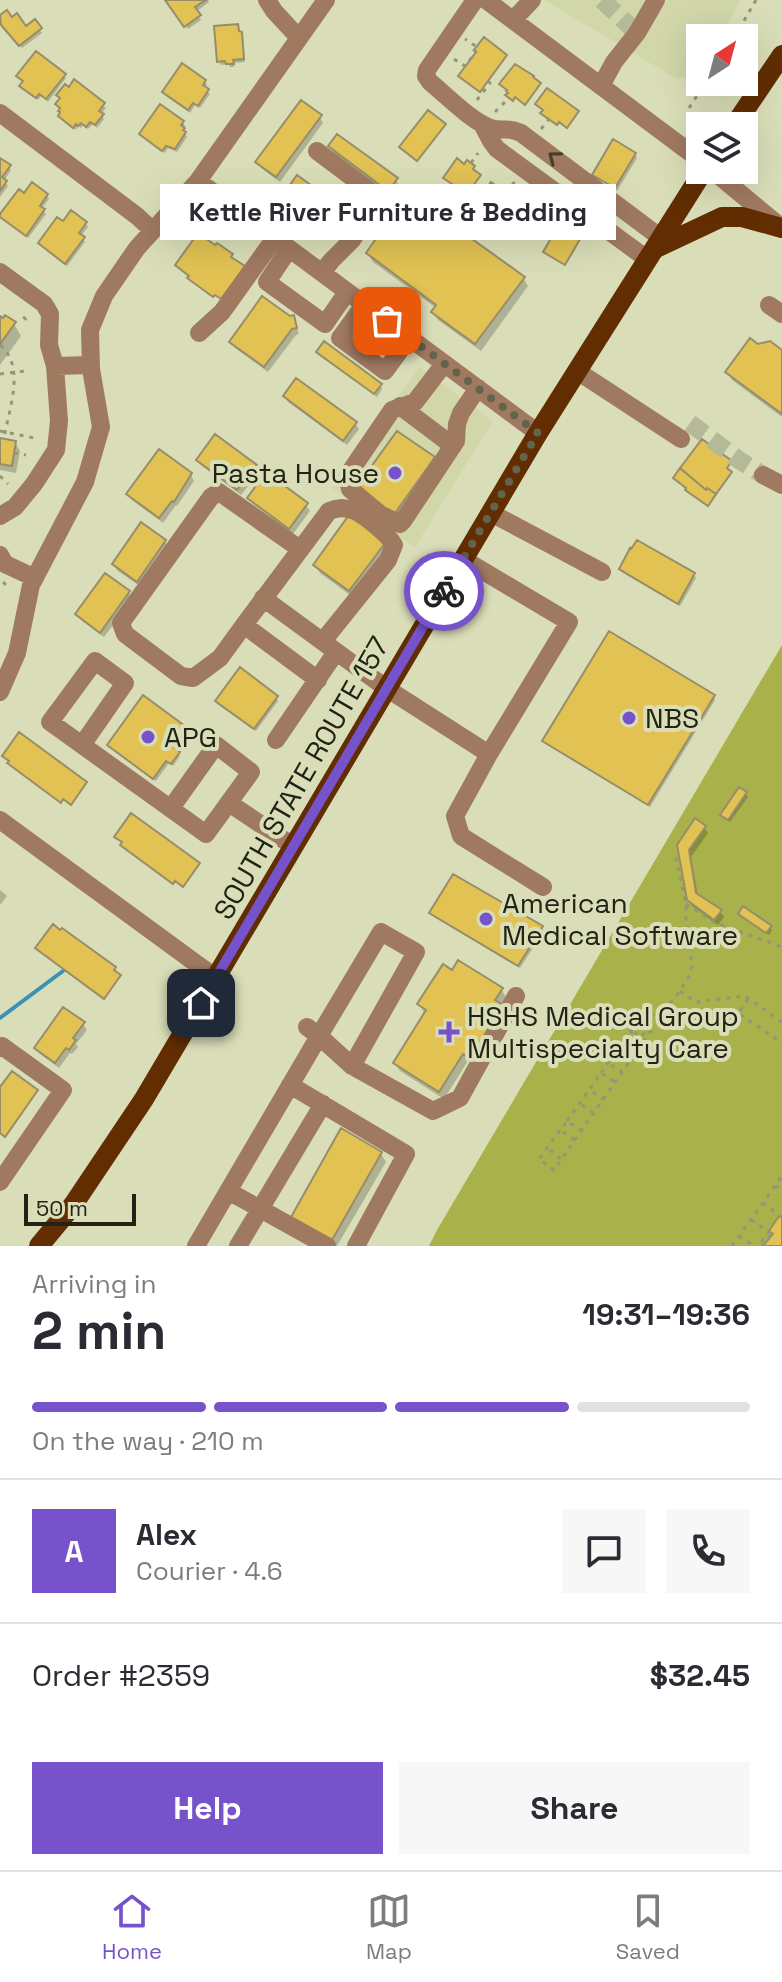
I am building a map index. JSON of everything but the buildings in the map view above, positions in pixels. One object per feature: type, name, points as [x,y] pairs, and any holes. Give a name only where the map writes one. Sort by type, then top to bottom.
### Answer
[{"type":"main road","points":[[743,112],[782,55]]},
{"type":"main road","name":"SOUTH STATE ROUTE 157","points":[[39,1246],[73,1205],[144,1099],[538,433],[695,184]]},
{"type":"main road","points":[[654,249],[722,217],[742,217],[782,228]]},
{"type":"street","points":[[267,0],[299,38]]},
{"type":"street","points":[[0,692],[17,653],[31,585],[85,482],[101,427],[90,365],[90,330],[104,296],[152,230],[198,181],[326,0]]},
{"type":"street","points":[[475,0],[427,70],[426,76],[430,82],[475,119],[494,129],[509,128],[521,133],[654,249]]},
{"type":"street","points":[[486,0],[686,150]]},
{"type":"street","points":[[513,20],[532,0]]},
{"type":"street","points":[[601,86],[656,0]]},
{"type":"street","points":[[0,113],[152,230]]},
{"type":"street","points":[[475,119],[497,149],[654,249]]},
{"type":"street","points":[[317,151],[376,197],[375,206],[352,240],[322,273]]},
{"type":"street","points":[[198,181],[538,433]]},
{"type":"street","points":[[729,184],[782,228]]},
{"type":"street","points":[[282,244],[267,282],[325,324],[347,292]]},
{"type":"street","points":[[199,333],[222,312],[282,244]]},
{"type":"street","points":[[0,272],[44,304],[50,314],[49,345],[55,366],[59,421],[56,450],[15,507],[0,516]]},
{"type":"street","points":[[364,305],[340,338],[385,371],[409,338]]},
{"type":"street","points":[[444,364],[415,402],[392,410],[347,476],[350,489],[380,514],[400,524],[456,441],[461,413],[478,388]]},
{"type":"street","points":[[55,366],[90,365]]},
{"type":"street","points":[[577,371],[681,439]]},
{"type":"street","points":[[400,406],[453,446]]},
{"type":"street","points":[[763,475],[782,485]]},
{"type":"street","points":[[276,740],[318,680],[330,647],[388,560],[394,545],[390,538],[355,511],[343,508],[329,511],[220,658],[193,678],[181,676],[125,634],[121,623],[211,497],[219,492],[300,549]]},
{"type":"street","points":[[491,513],[602,572]]},
{"type":"street","points":[[0,555],[5,564],[35,578]]},
{"type":"street","points":[[463,559],[569,622],[455,816],[461,836],[543,887]]},
{"type":"street","points":[[263,598],[386,688],[489,754]]},
{"type":"street","points":[[244,625],[318,680]]},
{"type":"street","points":[[82,745],[125,683],[95,661],[50,722],[82,745],[171,808],[206,834],[251,772],[216,745],[171,808]]},
{"type":"street","points":[[229,803],[293,846]]},
{"type":"street","points":[[0,820],[216,978]]},
{"type":"street","points":[[196,1246],[290,1085],[313,1032],[381,932],[416,952],[352,1066]]},
{"type":"street","points":[[313,1032],[352,1066],[433,1111],[460,1098],[516,996]]},
{"type":"street","points":[[0,1048],[2,1046],[63,1090],[0,1182]]},
{"type":"street","points":[[290,1085],[406,1154],[356,1246]]},
{"type":"street","points":[[245,1243],[261,1209],[323,1104]]},
{"type":"street","points":[[228,1191],[327,1246]]},
{"type":"path","points":[[742,24],[756,0]]},
{"type":"path","points":[[440,51],[465,66],[476,52],[477,47],[454,31]]},
{"type":"path","points":[[475,119],[490,83],[488,81]]},
{"type":"path","points":[[689,108],[697,96]]},
{"type":"path","points":[[0,345],[7,351],[15,372],[4,438]]},
{"type":"path","points":[[0,374],[25,371]]},
{"type":"path","points":[[3,432],[34,438]]},
{"type":"path","points":[[14,453],[26,455]]},
{"type":"path","points":[[0,476],[8,484]]},
{"type":"path","points":[[0,579],[9,588]]},
{"type":"path","points":[[631,1030],[641,1037],[650,1025],[653,1028],[554,1170],[539,1159],[627,1033],[631,1030],[667,1007],[690,974],[692,965],[686,904],[675,854]]},
{"type":"path","points":[[686,904],[714,922],[782,947]]},
{"type":"path","points":[[680,991],[696,1002],[745,996],[782,1022]]},
{"type":"path","points":[[748,999],[738,1013],[782,1043]]},
{"type":"path","points":[[631,1030],[632,1036],[642,1043]]},
{"type":"path","points":[[623,1046],[634,1054]]},
{"type":"path","points":[[611,1065],[622,1072]]},
{"type":"path","points":[[601,1073],[615,1082]]},
{"type":"path","points":[[593,1092],[603,1099]]},
{"type":"path","points":[[582,1105],[593,1113]]},
{"type":"path","points":[[567,1121],[582,1131]]},
{"type":"path","points":[[563,1132],[575,1140]]},
{"type":"path","points":[[550,1150],[561,1159]]},
{"type":"path","points":[[732,1246],[782,1176]]},
{"type":"path","points":[[775,1186],[782,1190]]},
{"type":"path","points":[[763,1203],[779,1215]]},
{"type":"path","points":[[751,1220],[769,1232],[763,1244]]},
{"type":"path","points":[[763,1244],[772,1233]]},
{"type":"path","points":[[739,1236],[754,1246]]},
{"type":"shaded area","points":[[544,0],[741,0],[727,24],[686,24],[686,77],[677,79]]},
{"type":"shaded area","points":[[419,367],[493,421],[415,547],[332,488]]},
{"type":"green space","points":[[782,645],[782,1246],[429,1246],[437,1230]]},
{"type":"waterway","points":[[0,1018],[63,971]]},
{"type":"tunnel","points":[[602,0],[637,33]]},
{"type":"tunnel","points":[[690,423],[763,475]]},
{"type":"way so far","points":[[387,321],[538,433],[444,591]]},
{"type":"place","name":"Kettle River Furniture & Bedding","points":[[387,321]]},
{"type":"place","name":"Pasta House","points":[[395,473]]},
{"type":"place","name":"NBS","points":[[629,718]]},
{"type":"place","name":"APG","points":[[148,737]]},
{"type":"place","name":"American Medical Software","points":[[486,919]]},
{"type":"place","name":"HSHS Medical Group Multispecialty Care","points":[[449,1032]]},
{"type":"route","points":[[201,1003],[444,591]]}]
